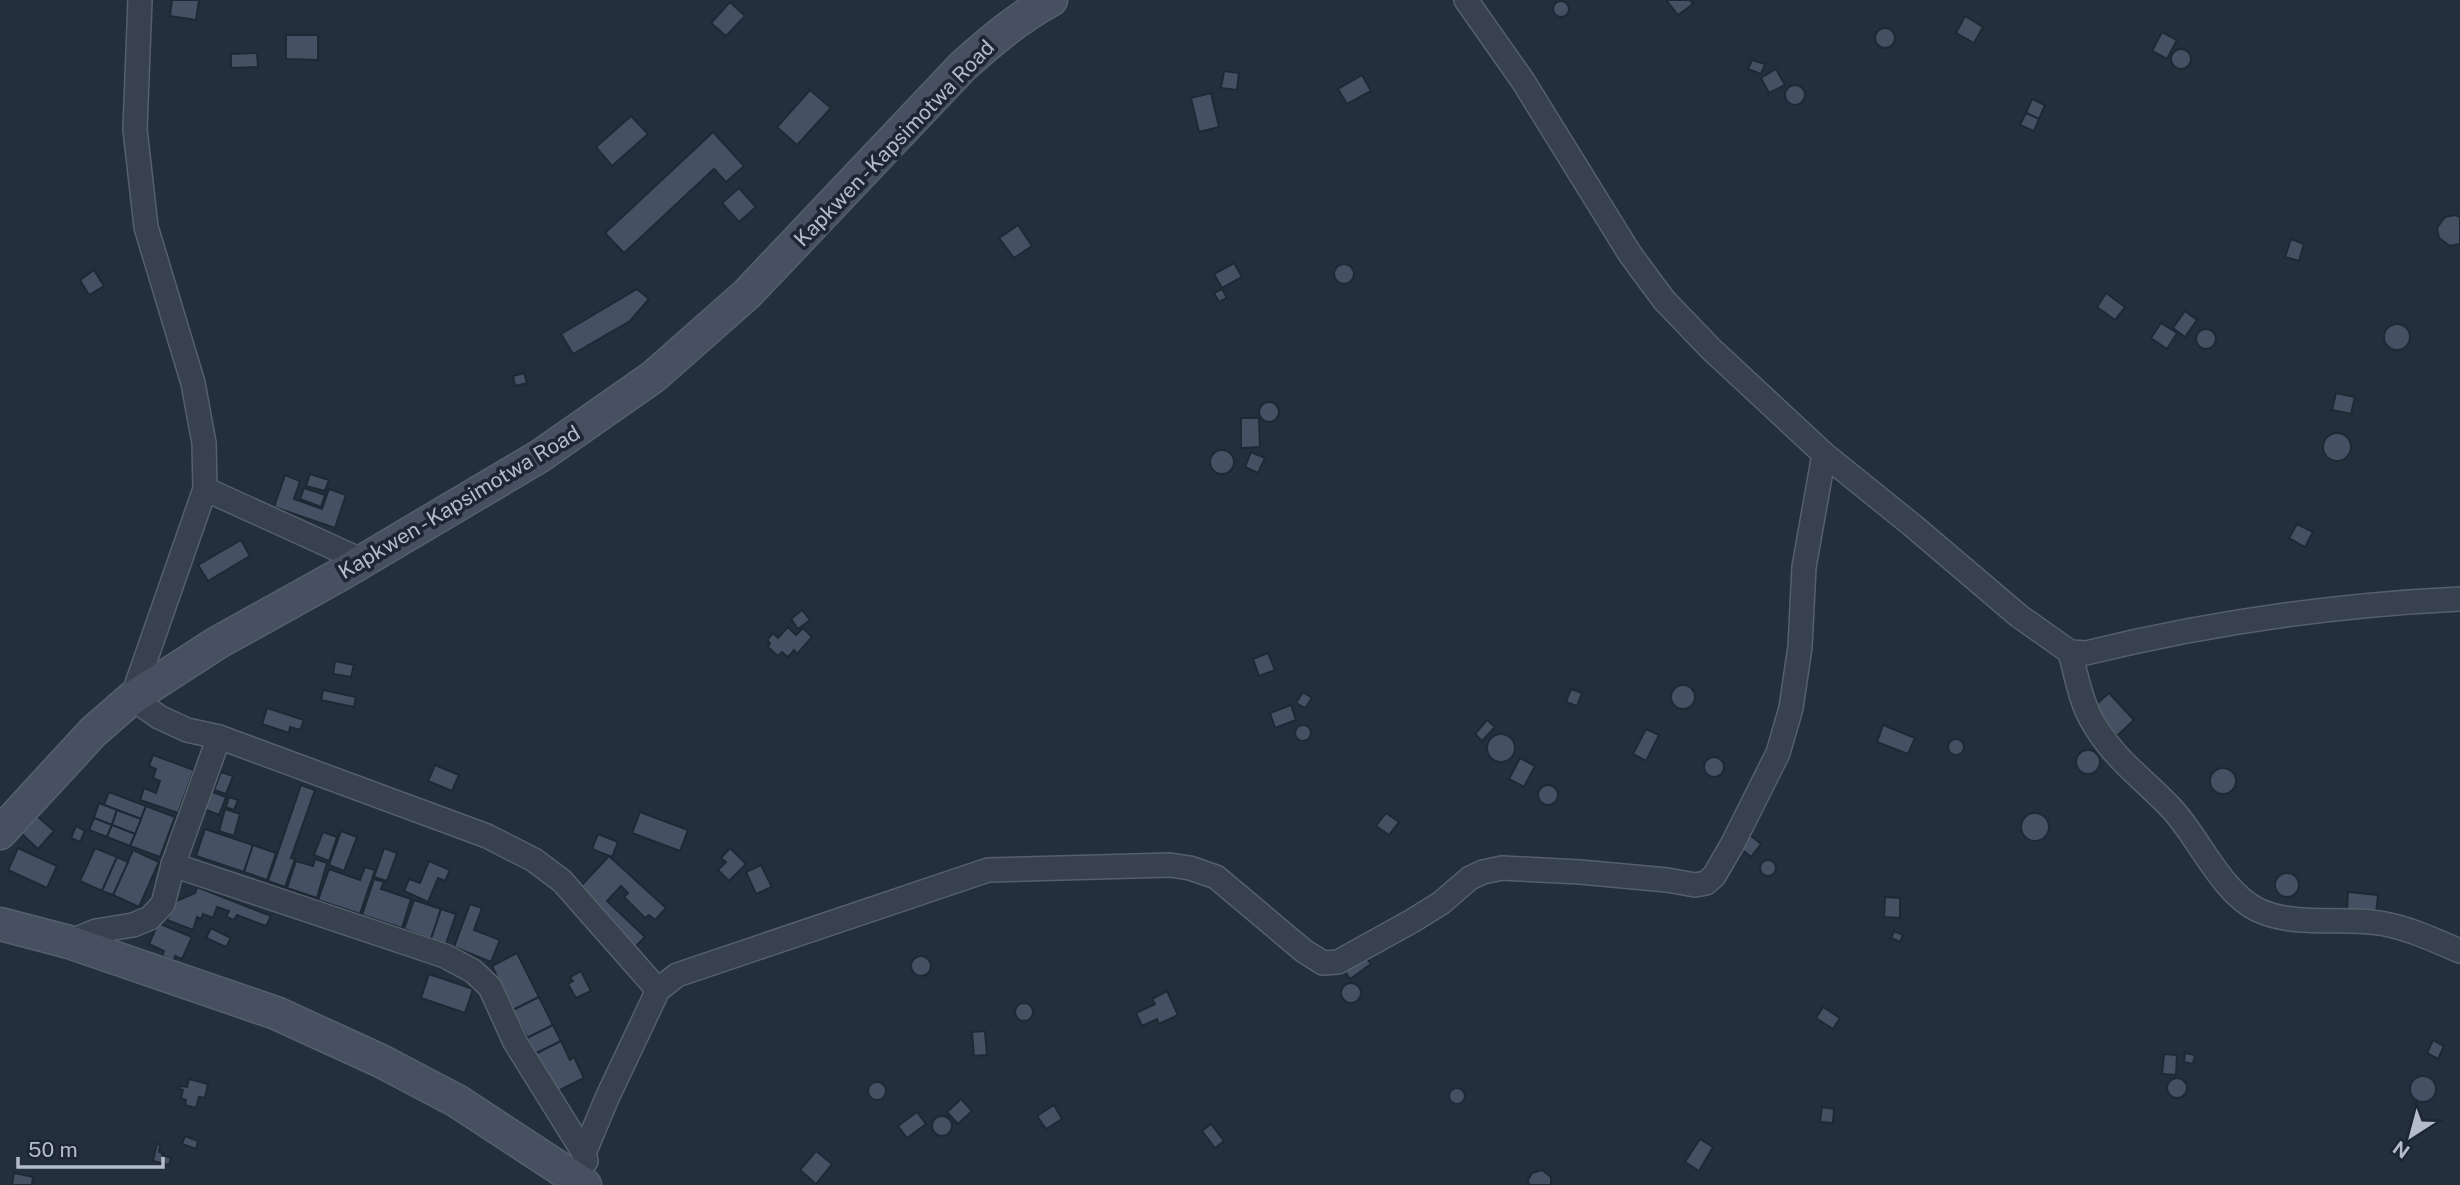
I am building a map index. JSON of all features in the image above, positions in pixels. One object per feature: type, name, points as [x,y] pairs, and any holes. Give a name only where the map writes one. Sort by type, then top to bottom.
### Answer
[{"type":"street","points":[[140,0],[135,129],[146,227],[193,383],[204,443],[205,489],[132,698],[159,717],[187,730],[219,737],[487,836],[534,860],[562,881],[658,990]]},
{"type":"street","name":"Kapkwen - Kapsimotwa Road","points":[[0,833],[93,732],[132,698],[216,642],[363,561],[540,456],[653,377],[747,294],[963,66],[1030,11],[1051,0]]},
{"type":"street","points":[[1465,0],[1523,81],[1630,254],[1664,300],[1711,349],[1824,454],[2019,616],[2070,652],[2086,653],[2229,624],[2403,601],[2460,599]]},
{"type":"street","points":[[584,1153],[658,990],[677,975],[988,870],[1170,865],[1190,868],[1216,877],[1304,951],[1324,963],[1338,962],[1441,904],[1470,878],[1502,868],[1580,872],[1695,885],[1706,883],[1714,876],[1732,845],[1761,787],[1777,753],[1791,708],[1800,647],[1804,567],[1824,454]]},
{"type":"street","points":[[205,489],[363,561]]},
{"type":"street","points":[[2070,652],[2089,716],[2105,742],[2120,761],[2173,810],[2215,869],[2243,900],[2259,910],[2309,921],[2384,924],[2460,951]]},
{"type":"street","points":[[69,942],[96,931],[134,925],[150,918],[163,904],[173,865],[219,737]]},
{"type":"street","points":[[173,865],[445,956],[473,971],[490,988],[515,1042],[584,1153],[591,1185]]},
{"type":"street","points":[[0,924],[69,942],[276,1013],[380,1061],[457,1101],[585,1185]]},
{"type":"building","points":[[172,0],[199,0],[196,20],[170,16]]},
{"type":"building","points":[[1666,0],[1690,0],[1693,4],[1678,15]]},
{"type":"building","points":[[1558,1],[1564,1],[1569,9],[1567,15],[1558,17],[1553,12],[1553,6]]},
{"type":"building","points":[[730,2],[745,16],[726,36],[711,23]]},
{"type":"building","points":[[1965,16],[1983,27],[1974,43],[1956,33]]},
{"type":"building","points":[[1885,28],[1892,31],[1895,38],[1892,45],[1885,48],[1878,45],[1875,38],[1878,31]]},
{"type":"building","points":[[2162,32],[2177,40],[2167,59],[2152,51]]},
{"type":"building","points":[[286,35],[318,35],[318,60],[286,59]]},
{"type":"building","points":[[2181,49],[2188,52],[2191,59],[2188,66],[2181,69],[2174,66],[2171,59],[2174,52]]},
{"type":"building","points":[[257,53],[258,67],[231,68],[231,54]]},
{"type":"building","points":[[1752,60],[1765,64],[1761,74],[1748,69]]},
{"type":"building","points":[[1776,69],[1785,85],[1769,93],[1761,78]]},
{"type":"building","points":[[1224,71],[1239,73],[1237,90],[1221,88]]},
{"type":"building","points":[[1362,75],[1371,91],[1347,104],[1338,89]]},
{"type":"building","points":[[1795,85],[1802,88],[1805,95],[1802,102],[1795,105],[1788,102],[1785,95],[1788,88]]},
{"type":"building","points":[[810,90],[831,108],[797,145],[777,127]]},
{"type":"building","points":[[1211,93],[1219,127],[1199,132],[1191,98]]},
{"type":"building","points":[[2032,99],[2045,105],[2039,119],[2026,113]]},
{"type":"building","points":[[2026,113],[2039,119],[2034,131],[2020,125]]},
{"type":"building","points":[[631,116],[648,134],[612,166],[596,147]]},
{"type":"building","points":[[713,132],[744,166],[726,182],[714,169],[624,253],[605,233]]},
{"type":"building","points":[[739,188],[756,207],[739,222],[722,203]]},
{"type":"building","points":[[2445,217],[2460,217],[2460,244],[2450,246],[2439,238],[2437,228]]},
{"type":"building","points":[[1018,225],[1032,246],[1014,258],[999,238]]},
{"type":"building","points":[[2291,239],[2304,244],[2299,261],[2285,257]]},
{"type":"building","points":[[1234,263],[1242,277],[1222,288],[1214,274]]},
{"type":"building","points":[[1344,264],[1351,267],[1354,274],[1351,281],[1344,284],[1337,281],[1334,274],[1337,267]]},
{"type":"building","points":[[94,270],[104,286],[89,295],[80,280]]},
{"type":"building","points":[[637,289],[649,299],[630,321],[573,354],[561,334]]},
{"type":"building","points":[[1222,289],[1227,298],[1219,302],[1214,293]]},
{"type":"building","points":[[2106,293],[2125,307],[2115,320],[2097,307]]},
{"type":"building","points":[[2185,311],[2197,320],[2185,337],[2173,328]]},
{"type":"building","points":[[2161,323],[2177,333],[2167,349],[2151,338]]},
{"type":"building","points":[[2397,324],[2406,328],[2410,337],[2406,346],[2397,350],[2388,346],[2384,337],[2388,328]]},
{"type":"building","points":[[2206,329],[2213,332],[2216,339],[2213,346],[2206,349],[2199,346],[2196,339],[2199,332]]},
{"type":"building","points":[[524,373],[527,383],[515,386],[513,376]]},
{"type":"building","points":[[2336,393],[2355,397],[2351,414],[2332,410]]},
{"type":"building","points":[[1269,402],[1276,405],[1279,412],[1276,419],[1269,422],[1262,419],[1259,412],[1262,405]]},
{"type":"building","points":[[1241,418],[1259,418],[1260,447],[1241,448]]},
{"type":"building","points":[[2337,433],[2347,437],[2351,447],[2347,457],[2337,461],[2327,457],[2323,447],[2327,437]]},
{"type":"building","points":[[1222,450],[1231,453],[1234,462],[1231,471],[1222,474],[1213,471],[1210,462],[1213,453]]},
{"type":"building","points":[[1251,452],[1265,458],[1258,473],[1245,467]]},
{"type":"building","points":[[310,474],[329,480],[325,491],[306,486]]},
{"type":"building","points":[[285,475],[300,481],[294,499],[322,509],[329,489],[346,495],[335,528],[274,507]]},
{"type":"building","points":[[304,488],[325,495],[321,507],[300,499]]},
{"type":"building","points":[[2297,524],[2313,532],[2305,547],[2289,538]]},
{"type":"building","points":[[241,540],[250,556],[208,581],[198,565]]},
{"type":"building","points":[[802,610],[810,620],[798,629],[791,619]]},
{"type":"building","points":[[788,627],[796,635],[803,628],[812,637],[797,654],[794,650],[788,657],[782,652],[778,656],[768,647],[770,643],[767,640],[773,633],[778,638]]},
{"type":"building","points":[[1268,653],[1275,670],[1259,676],[1253,659]]},
{"type":"building","points":[[335,661],[354,665],[351,677],[333,674]]},
{"type":"building","points":[[1683,685],[1691,689],[1695,697],[1691,705],[1683,709],[1675,705],[1671,697],[1675,689]]},
{"type":"building","points":[[1571,689],[1582,693],[1577,706],[1566,702]]},
{"type":"building","points":[[323,690],[356,697],[354,707],[321,700]]},
{"type":"building","points":[[1303,692],[1312,698],[1305,708],[1296,703]]},
{"type":"building","points":[[2109,693],[2134,720],[2117,736],[2092,708]]},
{"type":"building","points":[[1291,705],[1296,720],[1275,728],[1270,713]]},
{"type":"building","points":[[267,708],[304,720],[300,730],[290,727],[289,733],[262,724]]},
{"type":"building","points":[[1487,720],[1495,727],[1482,741],[1475,734]]},
{"type":"building","points":[[1300,725],[1306,725],[1311,733],[1309,739],[1300,741],[1295,736],[1295,730]]},
{"type":"building","points":[[1883,725],[1915,738],[1908,754],[1877,742]]},
{"type":"building","points":[[1646,729],[1659,735],[1646,761],[1633,754]]},
{"type":"building","points":[[1501,734],[1511,738],[1515,748],[1511,758],[1501,762],[1491,758],[1487,748],[1491,738]]},
{"type":"building","points":[[1953,739],[1959,739],[1964,747],[1962,753],[1953,755],[1948,750],[1948,744]]},
{"type":"building","points":[[2088,750],[2097,753],[2100,762],[2097,771],[2088,774],[2079,771],[2076,762],[2079,753]]},
{"type":"building","points":[[153,755],[194,770],[178,813],[140,800],[144,788],[156,793],[160,781],[153,778],[156,769],[149,766]]},
{"type":"building","points":[[1710,757],[1718,757],[1724,767],[1718,777],[1710,777],[1704,771],[1704,763]]},
{"type":"building","points":[[1520,758],[1535,766],[1524,787],[1509,779]]},
{"type":"building","points":[[435,765],[459,775],[452,791],[428,781]]},
{"type":"building","points":[[2223,768],[2232,772],[2236,781],[2232,790],[2223,794],[2214,790],[2210,781],[2214,772]]},
{"type":"building","points":[[221,772],[233,776],[226,794],[214,790]]},
{"type":"building","points":[[301,785],[315,790],[291,858],[295,859],[285,887],[268,881]]},
{"type":"building","points":[[1548,785],[1555,788],[1558,795],[1555,802],[1548,805],[1541,802],[1538,795],[1541,788]]},
{"type":"building","points":[[204,789],[226,797],[219,815],[197,806]]},
{"type":"building","points":[[109,792],[146,806],[141,819],[104,805]]},
{"type":"building","points":[[229,797],[238,800],[234,810],[226,807]]},
{"type":"building","points":[[99,803],[117,810],[112,825],[94,818]]},
{"type":"building","points":[[146,806],[175,817],[160,857],[130,846]]},
{"type":"building","points":[[225,809],[240,814],[234,836],[219,831]]},
{"type":"building","points":[[117,810],[141,819],[135,834],[112,825]]},
{"type":"building","points":[[640,812],[688,830],[680,851],[632,833]]},
{"type":"building","points":[[1386,813],[1399,822],[1389,835],[1376,826]]},
{"type":"building","points":[[2035,813],[2045,817],[2049,827],[2045,837],[2035,841],[2025,837],[2021,827],[2025,817]]},
{"type":"building","points":[[36,815],[54,831],[38,849],[21,833]]},
{"type":"building","points":[[94,818],[112,825],[107,837],[89,830]]},
{"type":"building","points":[[112,825],[135,834],[130,846],[107,837]]},
{"type":"building","points":[[76,826],[85,831],[80,842],[71,838]]},
{"type":"building","points":[[205,829],[253,845],[244,872],[196,856]]},
{"type":"building","points":[[341,831],[357,837],[344,871],[329,865]]},
{"type":"building","points":[[323,832],[337,837],[329,861],[314,855]]},
{"type":"building","points":[[598,834],[618,842],[612,857],[592,849]]},
{"type":"building","points":[[1750,835],[1761,844],[1751,857],[1740,848]]},
{"type":"building","points":[[253,845],[276,853],[267,880],[244,872]]},
{"type":"building","points":[[18,848],[57,866],[47,888],[8,870]]},
{"type":"building","points":[[95,848],[117,857],[102,891],[80,881]]},
{"type":"building","points":[[384,848],[397,853],[387,881],[374,877]]},
{"type":"building","points":[[730,848],[746,864],[729,881],[718,870],[726,862],[721,858]]},
{"type":"building","points":[[133,850],[159,862],[139,907],[113,895]]},
{"type":"building","points":[[609,856],[666,908],[655,920],[649,915],[645,918],[624,897],[628,893],[621,886],[607,901],[645,937],[634,948],[579,888]]},
{"type":"building","points":[[117,857],[128,862],[113,895],[102,891]]},
{"type":"building","points":[[315,859],[327,863],[317,898],[287,888],[296,861],[313,866]]},
{"type":"building","points":[[1765,860],[1771,860],[1776,868],[1774,874],[1765,876],[1760,871],[1760,865]]},
{"type":"building","points":[[429,861],[450,870],[445,881],[438,878],[428,902],[404,891],[409,879],[420,883]]},
{"type":"building","points":[[761,865],[772,887],[756,894],[746,872]]},
{"type":"building","points":[[365,867],[375,870],[360,914],[318,900],[329,869],[360,880]]},
{"type":"building","points":[[2287,873],[2296,876],[2299,885],[2296,894],[2287,897],[2278,894],[2275,885],[2278,876]]},
{"type":"building","points":[[374,879],[384,882],[381,889],[411,899],[402,928],[362,915]]},
{"type":"building","points":[[197,887],[271,916],[266,926],[237,915],[234,920],[226,917],[229,911],[217,907],[213,918],[203,914],[201,919],[197,917],[193,930],[167,920],[174,902],[195,893]]},
{"type":"building","points":[[2348,892],[2378,895],[2376,913],[2347,911]]},
{"type":"building","points":[[1885,897],[1900,898],[1900,918],[1884,917]]},
{"type":"building","points":[[414,900],[441,909],[431,939],[404,929]]},
{"type":"building","points":[[470,904],[482,908],[474,930],[500,940],[491,962],[454,947]]},
{"type":"building","points":[[441,909],[456,914],[446,944],[431,939]]},
{"type":"building","points":[[158,923],[192,937],[182,959],[175,956],[174,961],[162,956],[164,951],[149,944]]},
{"type":"building","points":[[211,928],[231,938],[226,947],[206,938]]},
{"type":"building","points":[[1894,931],[1903,935],[1900,942],[1891,938]]},
{"type":"building","points":[[1361,951],[1371,964],[1350,979],[1341,966]]},
{"type":"building","points":[[517,953],[539,997],[513,1010],[492,966]]},
{"type":"building","points":[[921,956],[928,959],[931,966],[928,973],[921,976],[914,973],[911,966],[914,959]]},
{"type":"building","points":[[581,971],[591,991],[576,998],[568,984],[573,981],[570,977]]},
{"type":"building","points":[[429,974],[473,989],[465,1013],[421,998]]},
{"type":"building","points":[[1351,983],[1358,986],[1361,993],[1358,1000],[1351,1003],[1344,1000],[1341,993],[1344,986]]},
{"type":"building","points":[[1167,991],[1178,1015],[1159,1024],[1157,1019],[1142,1026],[1136,1013],[1155,1004],[1152,999]]},
{"type":"building","points":[[539,997],[553,1025],[527,1038],[513,1010]]},
{"type":"building","points":[[1020,1003],[1028,1003],[1033,1012],[1031,1019],[1020,1021],[1015,1016],[1015,1008]]},
{"type":"building","points":[[1823,1007],[1840,1018],[1833,1029],[1816,1018]]},
{"type":"building","points":[[553,1025],[561,1041],[535,1054],[527,1038]]},
{"type":"building","points":[[985,1031],[987,1055],[974,1056],[972,1032]]},
{"type":"building","points":[[2433,1040],[2444,1046],[2438,1059],[2427,1053]]},
{"type":"building","points":[[561,1041],[570,1060],[574,1057],[584,1078],[554,1093],[535,1054]]},
{"type":"building","points":[[2185,1053],[2195,1055],[2193,1064],[2184,1062]]},
{"type":"building","points":[[2164,1054],[2177,1055],[2176,1075],[2162,1074]]},
{"type":"building","points":[[2423,1076],[2432,1080],[2436,1089],[2432,1098],[2423,1102],[2414,1098],[2410,1089],[2414,1080]]},
{"type":"building","points":[[2177,1078],[2184,1081],[2187,1088],[2184,1095],[2177,1098],[2170,1095],[2167,1088],[2170,1081]]},
{"type":"building","points":[[189,1079],[208,1084],[205,1098],[199,1097],[196,1108],[185,1105],[186,1100],[181,1098],[183,1090],[179,1089],[180,1086],[187,1087]]},
{"type":"building","points":[[873,1082],[881,1082],[886,1091],[884,1098],[873,1100],[868,1095],[868,1087]]},
{"type":"building","points":[[1454,1088],[1460,1088],[1465,1096],[1463,1102],[1454,1104],[1449,1099],[1449,1093]]},
{"type":"building","points":[[961,1099],[972,1111],[958,1124],[947,1112]]},
{"type":"building","points":[[1054,1105],[1062,1119],[1046,1129],[1037,1116]]},
{"type":"building","points":[[1822,1107],[1834,1109],[1833,1123],[1820,1122]]},
{"type":"building","points":[[917,1112],[926,1124],[907,1138],[898,1126]]},
{"type":"building","points":[[942,1116],[949,1119],[952,1126],[949,1133],[942,1136],[935,1133],[932,1126],[935,1119]]},
{"type":"building","points":[[1211,1124],[1224,1141],[1215,1148],[1202,1131]]},
{"type":"building","points":[[185,1136],[198,1141],[196,1149],[182,1144]]},
{"type":"building","points":[[1700,1139],[1713,1147],[1699,1171],[1685,1162]]},
{"type":"building","points":[[157,1143],[160,1145],[159,1152],[171,1158],[169,1165],[153,1161]]},
{"type":"building","points":[[816,1151],[832,1164],[816,1184],[800,1170]]},
{"type":"building","points":[[1542,1170],[1551,1177],[1551,1185],[1529,1185],[1528,1180],[1532,1173]]},
{"type":"building","points":[[14,1173],[33,1177],[32,1185],[12,1185]]}]
